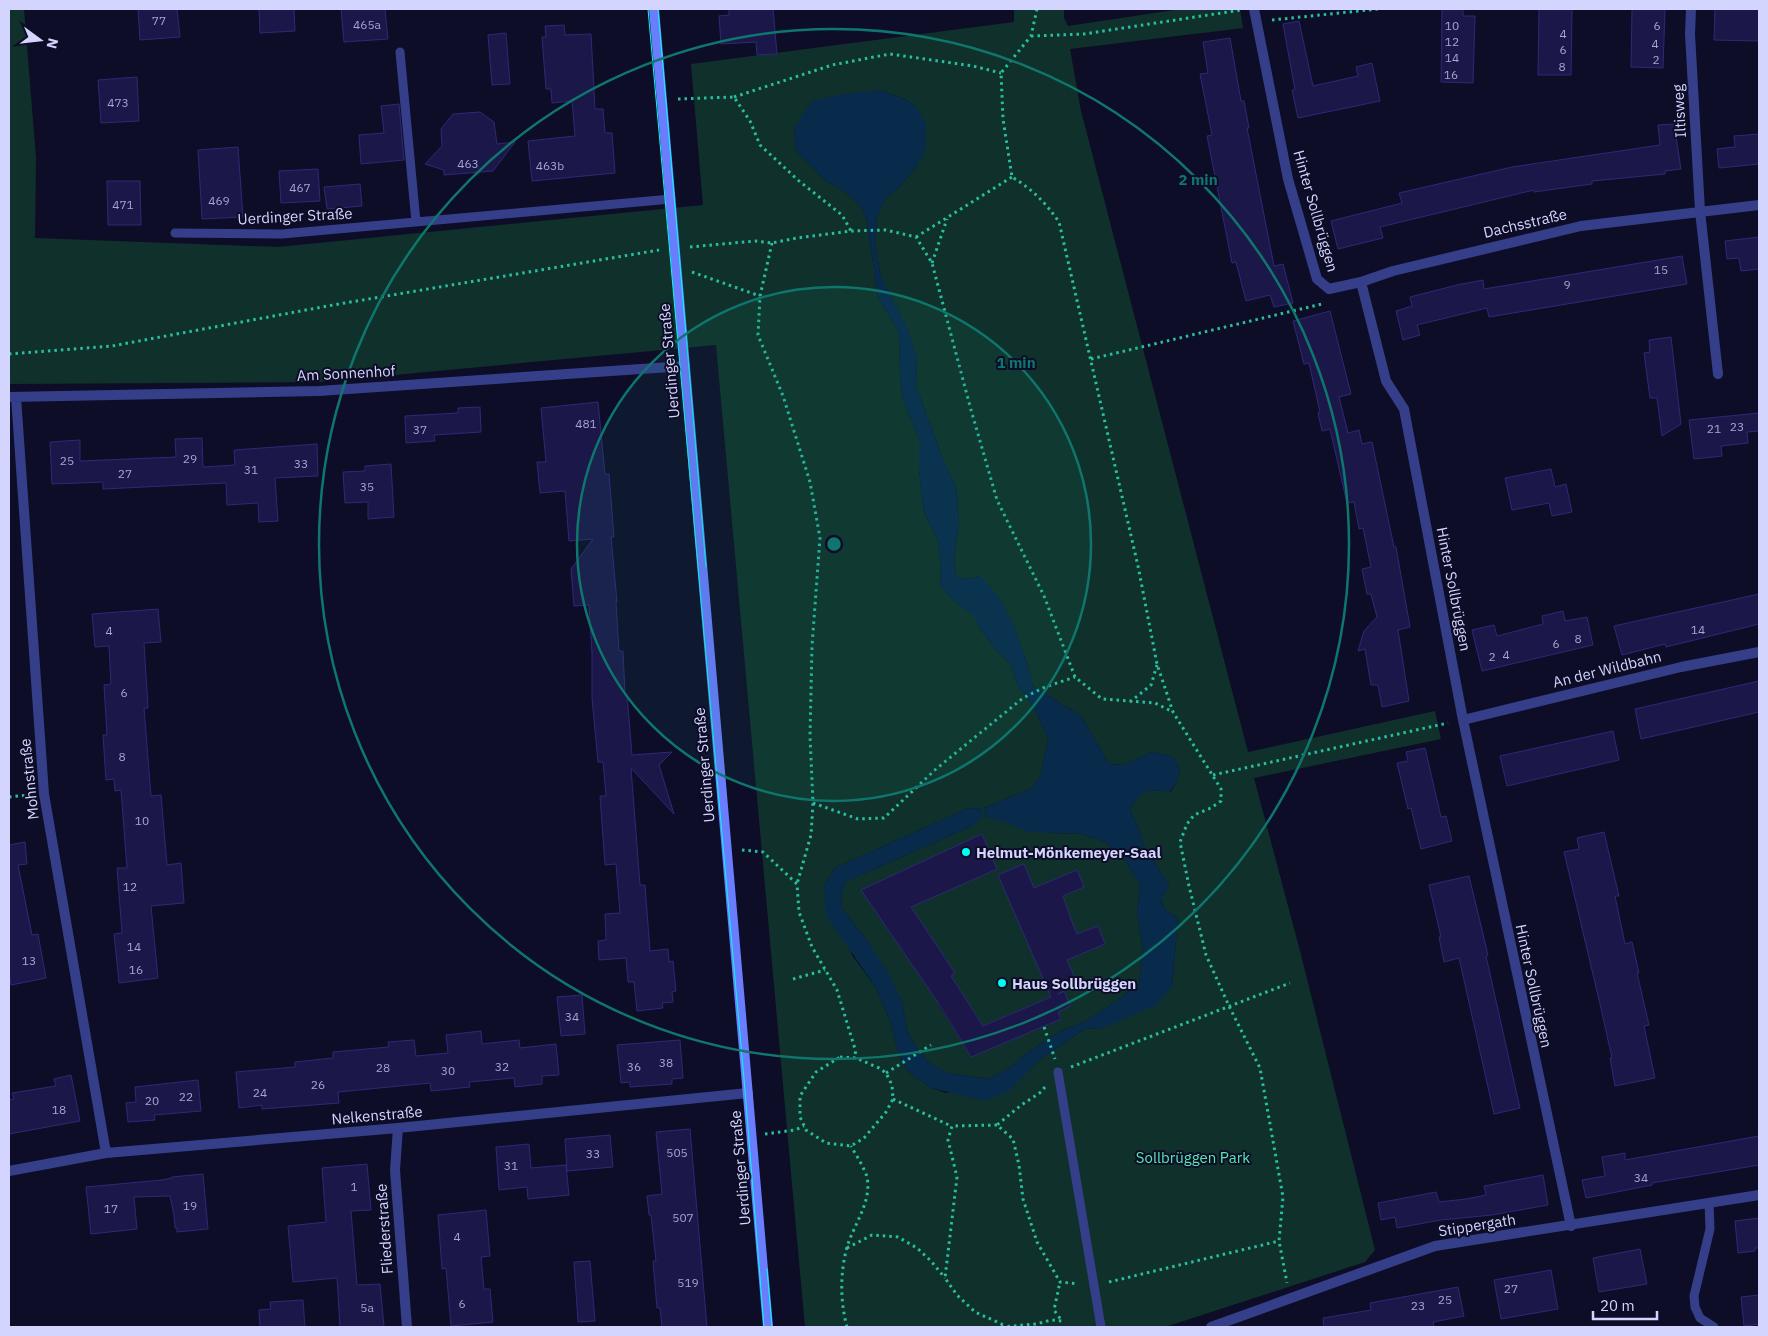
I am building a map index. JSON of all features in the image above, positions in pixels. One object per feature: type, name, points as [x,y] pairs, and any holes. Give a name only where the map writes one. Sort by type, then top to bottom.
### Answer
[{"type":"main road","name":"Uerdinger Straße","points":[[654,9],[768,1327]]},
{"type":"street","name":"Hinter Sollbrüggen","points":[[1254,9],[1288,179],[1317,278],[1329,289],[1361,282],[1386,381],[1404,409],[1463,720],[1571,1226]]},
{"type":"street","name":"Iltisweg","points":[[1691,9],[1690,34],[1700,211]]},
{"type":"street","name":"Dachsstraße","points":[[1361,282],[1393,271],[1581,226],[1759,205]]},
{"type":"street","points":[[1700,211],[1718,374]]},
{"type":"street","name":"Am Sonnenhof","points":[[12,397],[319,391],[684,366]]},
{"type":"street","name":"Mohnstraße","points":[[12,397],[44,794],[106,1153]]},
{"type":"street","name":"An der Wildbahn","points":[[1463,720],[1681,667],[1759,652]]},
{"type":"street","name":"Nelkenstraße","points":[[9,1170],[106,1153],[398,1128],[748,1093]]},
{"type":"street","name":"Fliederstraße","points":[[398,1128],[395,1170],[407,1327]]},
{"type":"street","name":"Stippergath","points":[[1211,1327],[1434,1246],[1759,1195]]},
{"type":"lane","points":[[400,52],[416,222]]},
{"type":"lane","name":"Uerdinger Straße","points":[[175,233],[282,234],[670,200]]},
{"type":"lane","points":[[1057,1068],[1101,1327]]},
{"type":"lane","points":[[1709,1204],[1710,1229],[1694,1296],[1695,1307],[1700,1318],[1714,1327]]},
{"type":"path","points":[[1037,9],[1030,36],[1001,73],[1003,119],[1012,177],[1043,200],[1059,222],[1138,566],[1157,664],[1173,712],[1200,758],[1221,788],[1220,801],[1211,808],[1194,815],[1187,824],[1180,842],[1206,955],[1260,1068],[1283,1197],[1279,1241],[1290,1298]]},
{"type":"path","points":[[1030,36],[1084,34],[1247,9]]},
{"type":"path","points":[[1257,21],[1378,9]]},
{"type":"path","points":[[662,100],[734,97],[832,65],[890,54],[974,66],[1001,73]]},
{"type":"path","points":[[734,97],[750,121],[760,145],[799,181],[842,215],[851,231]]},
{"type":"path","points":[[916,238],[1012,177]]},
{"type":"path","points":[[932,263],[947,218]]},
{"type":"path","points":[[9,354],[112,346],[333,305],[674,248],[755,241],[772,243],[851,231],[886,230],[916,238],[932,263],[997,500],[1044,596],[1075,677],[1102,699],[1155,703],[1173,712]]},
{"type":"path","points":[[772,243],[760,296],[758,335],[783,396],[810,482],[820,538],[812,654],[810,736],[813,802],[811,835],[798,884],[799,912],[812,947],[837,990],[856,1058]]},
{"type":"path","points":[[676,266],[760,296]]},
{"type":"path","points":[[1091,359],[1322,304]]},
{"type":"path","points":[[1130,702],[1151,686],[1157,664]]},
{"type":"path","points":[[813,802],[858,819],[884,818],[936,769],[1023,698],[1045,687],[1075,677]]},
{"type":"path","points":[[1213,774],[1463,720]]},
{"type":"path","points":[[726,850],[763,852],[798,884]]},
{"type":"path","points":[[793,979],[825,970]]},
{"type":"path","points":[[1044,1027],[1057,1068],[1290,984]]},
{"type":"path","points":[[886,1074],[931,1045]]},
{"type":"path","points":[[840,1057],[856,1058],[879,1068],[886,1074],[892,1085],[893,1099],[886,1112],[864,1138],[851,1146],[826,1143],[806,1130],[800,1117],[800,1096],[816,1072],[840,1057]]},
{"type":"path","points":[[893,1099],[952,1126],[997,1125]]},
{"type":"path","points":[[752,1136],[795,1130],[804,1126]]},
{"type":"path","points":[[945,1278],[958,1177],[948,1140],[952,1126]]},
{"type":"path","points":[[847,1327],[842,1311],[842,1280],[847,1248],[867,1198],[867,1177],[851,1146]]},
{"type":"path","points":[[847,1248],[872,1234],[898,1237],[917,1248],[931,1261],[957,1295],[975,1312],[1004,1327],[1036,1324],[1050,1320],[1062,1321],[1054,1310],[1060,1282]]},
{"type":"green space","name":"Sollbrüggen Park","points":[[9,9],[24,9],[36,158],[35,238],[278,247],[703,205],[691,64],[1014,22],[1014,9],[1064,9],[1064,18],[1068,26],[1181,9],[1240,9],[1243,28],[1070,49],[1081,111],[1248,752],[1435,711],[1441,739],[1254,778],[1301,955],[1375,1250],[1365,1262],[1165,1327],[805,1327],[716,345],[318,382],[9,384]],"holes":[[[878,90],[905,99],[916,107],[916,167],[903,183],[885,199],[877,217],[875,240],[880,274],[917,358],[916,386],[944,462],[956,487],[959,519],[954,561],[956,577],[967,579],[980,576],[1015,633],[1025,657],[1033,686],[1081,716],[1109,764],[1123,765],[1153,752],[1173,757],[1180,770],[1171,792],[1151,790],[1141,794],[1130,810],[1143,844],[1169,885],[1161,900],[1167,912],[1178,918],[1172,986],[1100,1029],[1086,1028],[1039,1060],[1028,1071],[946,1093],[931,1088],[907,1071],[898,1052],[890,1021],[876,988],[852,955],[824,886],[835,868],[968,808],[982,809],[972,826],[845,882],[841,896],[842,908],[868,942],[902,1001],[907,1031],[916,1047],[929,1063],[947,1073],[988,1079],[1009,1068],[1027,1053],[1059,1032],[1084,1022],[1102,1011],[1139,984],[1143,948],[1137,913],[1140,885],[1125,860],[1106,842],[1082,834],[1053,833],[986,817],[984,808],[1032,788],[1041,774],[1048,739],[1035,709],[1018,686],[1011,665],[997,651],[981,630],[974,615],[954,601],[940,585],[941,566],[938,541],[924,512],[919,469],[919,439],[903,399],[899,332],[878,297],[867,222],[862,208],[848,194],[825,180],[796,150],[794,128]],[[982,834],[997,869],[920,903],[907,882],[912,923],[930,991],[861,890]],[[1077,870],[1084,887],[1062,897],[1076,934],[1098,926],[1105,944],[1067,960],[1064,991],[1070,1006],[1058,1012],[1061,1019],[971,1057],[938,1004],[960,990],[983,1026],[1051,997],[1034,888]]]},
{"type":"water","points":[[878,90],[905,99],[916,107],[926,124],[926,148],[916,167],[903,183],[885,199],[877,217],[875,240],[880,274],[907,327],[917,358],[916,386],[944,462],[956,487],[959,519],[954,561],[956,577],[967,579],[980,576],[1000,599],[1020,642],[1033,686],[1081,716],[1109,764],[1123,765],[1153,752],[1173,757],[1180,770],[1176,783],[1170,792],[1151,790],[1146,792],[1138,798],[1130,810],[1143,844],[1169,885],[1161,901],[1167,912],[1178,918],[1172,986],[1157,1005],[1100,1029],[1086,1028],[1039,1060],[1009,1091],[984,1101],[931,1088],[907,1071],[898,1052],[890,1021],[876,988],[826,915],[824,886],[835,868],[968,808],[982,809],[983,817],[972,826],[845,882],[841,896],[842,908],[887,971],[902,1001],[907,1031],[916,1047],[929,1063],[947,1073],[988,1079],[1009,1068],[1027,1053],[1059,1032],[1084,1022],[1102,1011],[1139,984],[1143,948],[1137,913],[1140,885],[1125,860],[1106,842],[1082,834],[1029,832],[986,817],[984,808],[1032,788],[1041,774],[1048,739],[1035,709],[1018,686],[1011,665],[997,651],[981,630],[973,615],[954,601],[940,585],[941,566],[938,541],[924,512],[919,469],[919,439],[903,399],[899,332],[878,297],[867,222],[862,208],[848,194],[825,180],[796,150],[794,128],[812,101],[836,95]]},
{"type":"building","points":[[138,9],[177,9],[180,37],[140,40]]},
{"type":"building","points":[[259,9],[294,9],[295,31],[260,33]]},
{"type":"building","points":[[341,9],[385,9],[388,39],[344,42]]},
{"type":"building","points":[[729,9],[773,9],[777,54],[757,55],[756,42],[721,44],[719,16],[729,15]]},
{"type":"building","points":[[1442,9],[1463,9],[1463,16],[1475,16],[1473,83],[1441,82]]},
{"type":"building","points":[[1539,9],[1572,9],[1571,75],[1538,75]]},
{"type":"building","points":[[1632,9],[1665,9],[1663,68],[1631,67]]},
{"type":"building","points":[[1715,9],[1759,9],[1759,41],[1714,40]]},
{"type":"building","points":[[1299,21],[1313,86],[1358,76],[1356,67],[1372,63],[1380,101],[1298,118],[1292,90],[1295,90],[1283,24]]},
{"type":"building","points":[[564,25],[565,35],[591,34],[595,109],[603,109],[605,133],[612,133],[615,173],[532,181],[528,141],[575,136],[572,101],[552,103],[551,89],[546,89],[542,37],[546,37],[545,26]]},
{"type":"building","points":[[506,33],[510,84],[492,85],[488,35]]},
{"type":"building","points":[[1230,38],[1241,101],[1244,101],[1249,128],[1247,128],[1274,266],[1283,264],[1293,303],[1274,307],[1270,295],[1246,301],[1236,262],[1232,263],[1207,136],[1212,135],[1200,74],[1208,73],[1203,42]]},
{"type":"building","points":[[137,77],[139,121],[101,123],[98,80]]},
{"type":"building","points":[[399,104],[404,160],[361,164],[359,135],[384,133],[381,106]]},
{"type":"building","points":[[480,112],[494,122],[497,144],[515,142],[493,171],[444,175],[444,170],[425,164],[442,146],[441,129],[453,114]]},
{"type":"building","points":[[1674,124],[1681,169],[1665,171],[1665,174],[1592,181],[1592,184],[1534,192],[1534,190],[1380,227],[1383,238],[1338,249],[1331,221],[1402,203],[1399,193],[1512,167],[1660,145],[1658,125]]},
{"type":"building","points":[[1759,134],[1759,164],[1719,168],[1717,149],[1735,147],[1734,136]]},
{"type":"building","points":[[238,147],[243,217],[202,219],[198,150]]},
{"type":"building","points":[[318,169],[320,201],[281,203],[279,171]]},
{"type":"building","points":[[107,181],[140,181],[141,225],[108,225]]},
{"type":"building","points":[[360,184],[362,206],[327,209],[324,187]]},
{"type":"building","points":[[1759,237],[1759,269],[1741,271],[1739,258],[1727,259],[1725,241]]},
{"type":"building","points":[[1682,256],[1687,284],[1489,317],[1487,308],[1417,325],[1420,335],[1403,340],[1396,311],[1412,306],[1410,297],[1483,280],[1484,289]]},
{"type":"building","points":[[1330,311],[1351,394],[1339,397],[1348,433],[1359,430],[1362,444],[1372,442],[1394,547],[1396,547],[1410,627],[1398,630],[1409,701],[1382,707],[1378,685],[1371,685],[1365,649],[1358,651],[1364,631],[1377,617],[1371,594],[1367,594],[1362,569],[1371,567],[1363,528],[1359,529],[1354,502],[1347,503],[1330,429],[1322,431],[1318,413],[1320,412],[1309,363],[1304,364],[1293,321]]},
{"type":"building","points":[[1671,337],[1681,424],[1662,436],[1657,398],[1650,398],[1644,353],[1650,352],[1649,340]]},
{"type":"building","points":[[598,402],[605,474],[609,474],[614,537],[611,537],[619,651],[623,651],[625,694],[627,694],[632,755],[672,752],[659,765],[674,814],[631,768],[640,885],[645,885],[650,951],[668,949],[669,962],[673,961],[676,991],[672,992],[673,1002],[662,1003],[663,1008],[637,1011],[634,982],[628,982],[626,958],[599,960],[598,941],[606,940],[605,914],[620,913],[616,864],[605,865],[600,796],[606,796],[603,762],[598,762],[592,698],[589,605],[574,606],[571,569],[593,539],[569,541],[565,491],[540,493],[537,462],[546,462],[541,408]]},
{"type":"building","points":[[480,407],[481,432],[434,435],[435,441],[406,443],[405,416],[458,413],[458,408]]},
{"type":"building","points":[[1759,413],[1759,431],[1747,432],[1748,443],[1721,446],[1722,456],[1694,459],[1689,420]]},
{"type":"building","points":[[202,438],[203,467],[235,465],[234,450],[317,444],[318,476],[275,478],[278,521],[259,522],[258,503],[227,505],[226,483],[103,489],[103,482],[52,484],[50,442],[80,440],[80,461],[176,457],[175,439]]},
{"type":"building","points":[[391,464],[394,517],[368,519],[368,502],[345,503],[343,472],[365,471],[365,466]]},
{"type":"building","points":[[1551,469],[1555,487],[1566,484],[1572,512],[1552,516],[1549,503],[1512,510],[1505,478]]},
{"type":"building","points":[[1759,594],[1759,624],[1666,647],[1665,644],[1622,655],[1614,626]]},
{"type":"building","points":[[158,609],[161,642],[144,643],[148,708],[144,708],[151,796],[161,795],[167,865],[181,863],[184,903],[151,906],[158,978],[119,983],[114,934],[122,933],[117,868],[127,868],[121,790],[115,791],[114,779],[106,780],[103,735],[107,735],[104,685],[111,684],[109,646],[95,647],[92,614]]},
{"type":"building","points":[[1563,611],[1565,621],[1587,617],[1593,645],[1482,671],[1472,630],[1494,625],[1497,636],[1543,624],[1542,616]]},
{"type":"building","points":[[1759,681],[1759,712],[1641,739],[1635,709]]},
{"type":"building","points":[[1613,731],[1619,760],[1507,786],[1500,756]]},
{"type":"building","points":[[1425,748],[1441,817],[1446,816],[1452,841],[1421,849],[1411,808],[1408,809],[1397,763],[1408,761],[1406,752]]},
{"type":"building","points":[[1604,832],[1619,896],[1615,896],[1625,944],[1632,942],[1639,973],[1637,973],[1649,1025],[1644,1026],[1655,1078],[1615,1086],[1610,1058],[1612,1058],[1564,852],[1579,849],[1577,838]]},
{"type":"building","points":[[982,834],[997,869],[911,907],[955,973],[951,976],[983,1026],[1051,997],[998,875],[1024,864],[1034,888],[1077,870],[1084,887],[1063,896],[1071,919],[1077,934],[1098,926],[1105,944],[1067,960],[1078,985],[1064,991],[1070,1006],[1058,1012],[1061,1019],[971,1057],[939,1004],[861,890]]},
{"type":"building","points":[[25,842],[27,864],[18,865],[32,935],[38,934],[46,978],[11,985],[9,973],[9,845]]},
{"type":"building","points":[[1469,876],[1488,955],[1486,956],[1520,1108],[1494,1114],[1459,958],[1444,962],[1439,937],[1441,937],[1429,885]]},
{"type":"building","points":[[582,995],[585,1034],[561,1036],[557,997]]},
{"type":"building","points":[[481,1031],[482,1044],[519,1040],[520,1048],[556,1044],[559,1075],[542,1076],[542,1084],[515,1087],[514,1078],[469,1082],[470,1087],[431,1091],[430,1083],[338,1092],[339,1103],[262,1109],[262,1105],[239,1108],[236,1072],[295,1067],[295,1062],[333,1058],[333,1052],[389,1047],[388,1042],[414,1040],[416,1056],[448,1053],[446,1035]]},
{"type":"building","points":[[680,1040],[683,1078],[672,1079],[672,1084],[630,1087],[630,1082],[621,1083],[617,1045]]},
{"type":"building","points":[[71,1075],[80,1121],[9,1134],[9,1100],[14,1099],[12,1093],[56,1086],[54,1079]]},
{"type":"building","points":[[198,1080],[201,1111],[154,1115],[155,1120],[128,1122],[126,1103],[136,1102],[135,1087]]},
{"type":"building","points":[[690,1129],[707,1327],[662,1327],[660,1308],[657,1308],[653,1261],[656,1261],[647,1196],[662,1194],[656,1132]]},
{"type":"building","points":[[610,1135],[613,1167],[567,1171],[565,1139]]},
{"type":"building","points":[[1759,1136],[1759,1165],[1652,1183],[1652,1185],[1586,1198],[1582,1180],[1605,1176],[1602,1157],[1625,1153],[1625,1160]]},
{"type":"building","points":[[529,1144],[531,1168],[566,1165],[569,1195],[528,1199],[527,1187],[499,1190],[496,1147]]},
{"type":"building","points":[[367,1164],[371,1210],[351,1211],[357,1285],[380,1284],[384,1327],[340,1327],[337,1278],[293,1282],[288,1226],[326,1222],[322,1168]]},
{"type":"building","points":[[203,1174],[208,1229],[177,1232],[170,1196],[134,1197],[137,1229],[91,1234],[86,1187]]},
{"type":"building","points":[[1543,1175],[1548,1205],[1397,1228],[1395,1217],[1381,1220],[1378,1203],[1436,1192],[1439,1202],[1466,1199],[1486,1195],[1484,1186]]},
{"type":"building","points":[[486,1210],[490,1256],[481,1257],[484,1289],[490,1289],[493,1322],[451,1326],[446,1268],[442,1269],[438,1215]]},
{"type":"building","points":[[1759,1218],[1759,1248],[1755,1248],[1755,1251],[1738,1253],[1735,1221]]},
{"type":"building","points":[[1640,1249],[1647,1284],[1599,1292],[1593,1258]]},
{"type":"building","points":[[590,1261],[595,1321],[578,1322],[574,1262]]},
{"type":"building","points":[[1551,1270],[1558,1309],[1501,1319],[1494,1280]]},
{"type":"building","points":[[1458,1287],[1464,1316],[1433,1322],[1434,1327],[1324,1327],[1323,1318],[1371,1310],[1370,1303]]},
{"type":"building","points":[[1759,1295],[1759,1324],[1744,1326],[1741,1297]]},
{"type":"building","points":[[303,1300],[305,1327],[260,1327],[259,1310],[271,1309],[270,1302]]},
{"type":"tram line","points":[[648,9],[745,1090],[764,1327]]},
{"type":"tram line","points":[[658,9],[706,567]]},
{"type":"tram line","points":[[767,1269],[772,1327]]},
{"type":"place","name":"Helmut-Mönkemeyer-Saal","points":[[966,852]]},
{"type":"place","name":"Haus Sollbrüggen","points":[[1002,983]]}]
